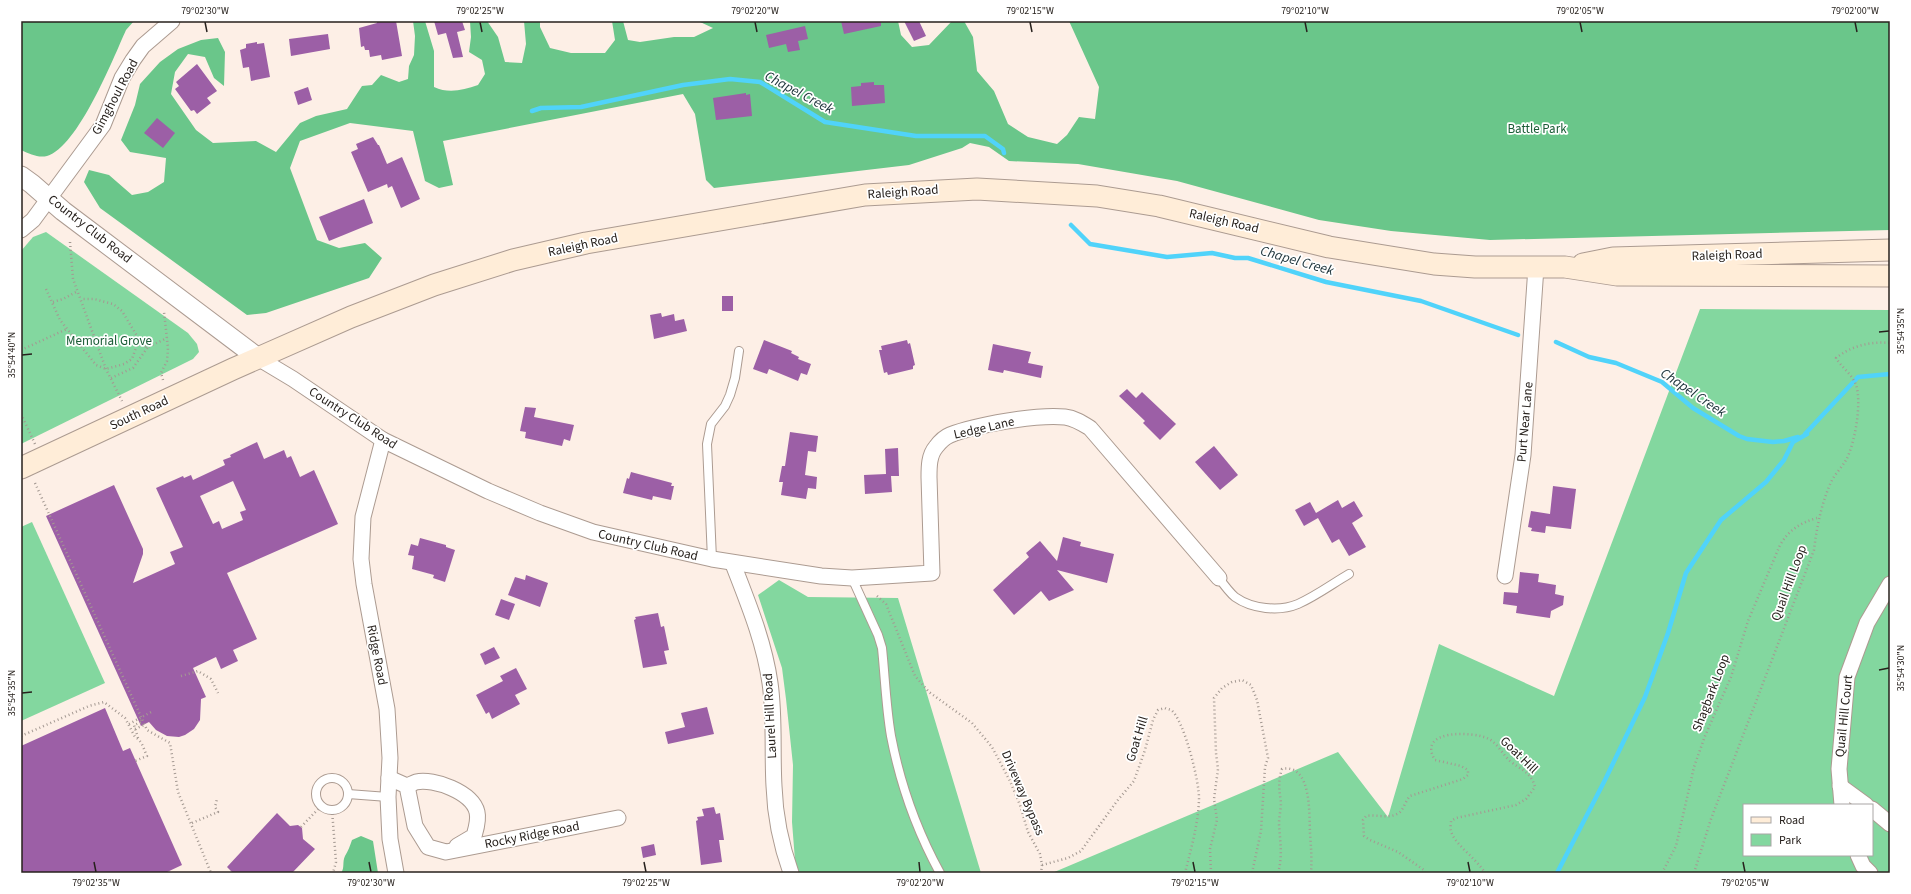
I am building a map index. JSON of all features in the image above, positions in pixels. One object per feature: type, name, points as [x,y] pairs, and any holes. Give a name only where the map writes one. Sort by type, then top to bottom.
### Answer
[{"type":"main road","name":"Raleigh Road","points":[[258,358],[351,317],[434,285],[513,260],[586,243],[662,229],[865,195],[900,192],[977,189],[1097,196],[1159,206],[1329,247],[1370,255],[1434,264],[1565,267],[1617,275],[1890,276]]},
{"type":"main road","name":"Raleigh Road","points":[[1565,267],[1613,258],[1890,250]]},
{"type":"main road","name":"South Road","points":[[28,476],[42,459],[258,358]]},
{"type":"street","name":"Gimghoul Road","points":[[21,230],[32,220],[103,125],[122,78],[143,46],[172,21]]},
{"type":"street","name":"Country Club Road","points":[[21,176],[49,197],[63,211],[258,358],[293,379],[383,440],[488,491],[540,513],[593,532],[733,564]]},
{"type":"street","name":"Purt Near Lane","points":[[1505,576],[1523,455],[1536,267]]},
{"type":"street","name":"Ledge Lane","points":[[733,564],[821,576],[852,578],[932,573],[929,462],[935,448],[948,436],[968,429],[1023,419],[1064,417],[1077,420],[1090,428],[1219,578]]},
{"type":"street","name":"Ridge Road","points":[[383,440],[363,517],[361,559],[364,584],[387,709],[390,758],[388,797],[390,839],[396,873]]},
{"type":"street","name":"Laurel Hill Road","points":[[733,564],[755,619],[765,651],[773,711],[774,786],[776,810],[785,855],[791,873]]},
{"type":"street","name":"Quail Hill Court","points":[[1842,804],[1840,786],[1840,743],[1847,677],[1867,623],[1890,584]]},
{"type":"street","points":[[389,778],[407,786]]},
{"type":"street","name":"Rocky Ridge Road","points":[[446,852],[474,836],[477,824],[477,811],[469,799],[456,790],[440,784],[416,782],[407,786],[412,816],[421,837],[428,847],[446,852],[618,818]]},
{"type":"street","points":[[1840,786],[1868,804]]},
{"type":"street","points":[[1877,810],[1890,824]]},
{"type":"street","points":[[1858,856],[1863,866],[1870,873]]},
{"type":"lane","points":[[712,559],[707,444],[711,424],[725,406],[730,395],[735,378],[739,351]]},
{"type":"lane","points":[[1219,578],[1235,597],[1259,606],[1278,608],[1298,604],[1349,574]]},
{"type":"lane","points":[[852,578],[878,635],[882,648],[891,735],[904,783],[927,848],[940,873]]},
{"type":"lane","points":[[338,779],[345,785],[348,794],[344,805],[332,810],[322,806],[317,799],[316,791],[324,780],[338,779]]},
{"type":"lane","points":[[348,794],[388,797]]},
{"type":"path","points":[[70,242],[74,279],[106,369],[122,401]]},
{"type":"path","points":[[46,289],[60,320],[96,365],[106,369],[124,364],[132,359],[137,346],[137,336],[119,308],[94,299],[81,299]]},
{"type":"path","points":[[53,302],[63,300],[78,291]]},
{"type":"path","points":[[163,380],[161,373],[167,361],[167,338],[164,312]]},
{"type":"path","points":[[21,350],[67,329]]},
{"type":"path","points":[[111,378],[133,368],[148,347],[167,338]]},
{"type":"path","name":"Quail Hill Loop","points":[[1694,873],[1711,819],[1814,550],[1817,518],[1831,481],[1847,458],[1855,433],[1858,410],[1856,385],[1851,379],[1847,369],[1840,364],[1836,358],[1853,348],[1866,344],[1879,342],[1890,343]]},
{"type":"path","points":[[137,346],[148,347]]},
{"type":"path","points":[[21,414],[42,459]]},
{"type":"path","points":[[28,476],[140,718],[147,730],[170,743],[178,792],[192,823],[211,873]]},
{"type":"path","name":"Shagbark Loop","points":[[1662,873],[1676,846],[1694,767],[1705,736],[1731,677],[1748,621],[1780,545],[1786,534],[1801,523],[1817,518]]},
{"type":"path","name":"Driveway Bypass","points":[[877,596],[886,604],[915,676],[929,692],[972,724],[992,747],[1020,805],[1028,832],[1040,854],[1042,864],[1041,873]]},
{"type":"path","points":[[181,676],[198,670],[211,679],[218,693]]},
{"type":"path","points":[[1211,873],[1210,849],[1217,820],[1214,799],[1218,768],[1214,698],[1222,688],[1232,682],[1242,680],[1251,685],[1257,700],[1268,758],[1264,767],[1261,831],[1252,873]]},
{"type":"path","points":[[21,736],[100,702],[104,702],[118,712],[129,724],[135,737],[138,738]]},
{"type":"path","name":"Goat Hill","points":[[1042,864],[1068,858],[1081,851],[1117,801],[1134,782],[1153,720],[1158,710],[1165,708],[1172,710],[1184,731],[1200,798],[1196,825],[1185,873]]},
{"type":"path","points":[[129,724],[153,711]]},
{"type":"path","points":[[136,761],[147,756],[138,738],[134,725],[142,722],[140,718]]},
{"type":"path","points":[[135,729],[144,725]]},
{"type":"path","name":"Goat Hill","points":[[1426,873],[1398,852],[1364,836],[1363,820],[1366,816],[1371,815],[1393,816],[1401,811],[1406,800],[1410,796],[1463,779],[1468,775],[1468,770],[1461,766],[1435,760],[1432,755],[1434,741],[1441,736],[1451,734],[1488,739],[1511,762],[1528,773],[1533,780],[1535,787],[1526,799],[1516,805],[1456,818],[1451,821],[1451,831],[1458,841],[1479,863],[1485,873]]},
{"type":"path","points":[[1278,873],[1282,842],[1279,823],[1281,803],[1278,781],[1282,769],[1288,768],[1298,772],[1307,791],[1312,850],[1312,873]]},
{"type":"path","points":[[192,823],[218,812],[215,807],[217,799]]},
{"type":"path","points":[[301,827],[322,806]]},
{"type":"path","points":[[332,810],[336,857],[336,865],[333,873]]},
{"type":"green space","points":[[21,21],[134,21],[126,30],[103,80],[82,120],[71,137],[59,149],[47,156],[37,156],[21,150]]},
{"type":"green space","name":"Battle Park","points":[[413,21],[425,21],[434,51],[434,87],[451,91],[478,85],[485,74],[482,60],[469,52],[471,37],[470,21],[487,21],[498,37],[505,62],[522,63],[526,44],[524,21],[540,21],[540,27],[550,48],[571,53],[605,53],[615,40],[612,21],[623,21],[628,40],[640,42],[674,37],[694,37],[713,28],[698,21],[898,21],[901,35],[912,47],[929,45],[952,21],[964,21],[973,37],[977,71],[994,91],[1008,124],[1028,137],[1057,144],[1067,135],[1079,117],[1095,119],[1099,87],[1069,21],[1890,21],[1890,230],[1490,240],[1391,231],[1319,220],[1177,181],[1078,164],[1009,161],[989,147],[970,143],[962,148],[909,165],[714,188],[706,180],[695,114],[683,94],[443,141],[453,185],[439,188],[425,181],[413,131],[350,123],[300,141],[290,168],[317,240],[339,248],[365,243],[382,258],[369,278],[266,313],[247,315],[100,208],[84,182],[89,170],[109,175],[132,195],[148,192],[164,182],[166,158],[130,152],[121,140],[135,105],[140,84],[160,62],[178,49],[201,40],[218,38],[225,52],[224,86],[214,78],[205,57],[188,54],[175,72],[171,94],[196,130],[213,143],[256,141],[276,152],[300,123],[316,116],[347,109],[362,86],[372,85],[381,75],[399,82],[408,79],[409,66],[414,55],[415,36]]},
{"type":"green space","name":"Memorial Grove","points":[[46,232],[188,333],[197,344],[199,352],[193,359],[21,444],[21,251],[33,237]]},
{"type":"green space","points":[[1700,309],[1890,310],[1890,873],[1052,873],[1338,752],[1388,817],[1439,644],[1554,696]]},
{"type":"green space","points":[[32,522],[105,683],[21,721],[21,527]]},
{"type":"green space","points":[[779,580],[808,597],[898,598],[981,873],[796,873],[792,822],[793,765],[782,668],[758,595]]},
{"type":"green space","points":[[361,836],[373,841],[378,873],[341,873],[344,858],[352,840]]},
{"type":"building","points":[[377,21],[396,21],[402,56],[382,60],[381,55],[370,57],[369,50],[365,50],[364,46],[361,47],[359,28],[377,23]]},
{"type":"building","points":[[434,21],[462,21],[465,30],[457,32],[463,57],[453,58],[446,33],[438,35]]},
{"type":"building","points":[[841,21],[881,21],[881,26],[844,34]]},
{"type":"building","points":[[904,21],[919,21],[926,36],[914,41]]},
{"type":"building","points":[[805,26],[808,39],[798,41],[800,50],[788,52],[786,44],[769,48],[766,35]]},
{"type":"building","points":[[328,34],[330,49],[291,56],[289,39]]},
{"type":"building","points":[[257,42],[257,44],[264,43],[270,77],[251,81],[249,67],[243,68],[240,50],[246,48],[246,44]]},
{"type":"building","points":[[197,64],[217,91],[207,98],[211,103],[197,114],[194,110],[191,111],[175,89],[179,86],[176,82]]},
{"type":"building","points":[[874,82],[874,85],[884,85],[885,103],[852,106],[851,87],[861,86],[861,83]]},
{"type":"building","points":[[308,87],[312,100],[298,105],[294,92]]},
{"type":"building","points":[[746,93],[746,95],[750,94],[752,116],[716,120],[713,98]]},
{"type":"building","points":[[157,118],[175,133],[163,148],[144,133]]},
{"type":"building","points":[[373,137],[379,145],[387,164],[402,157],[420,199],[401,208],[392,186],[388,188],[387,184],[368,192],[351,152],[358,149],[356,144]]},
{"type":"building","points":[[364,199],[373,223],[329,241],[319,217]]},
{"type":"building","points":[[722,296],[733,296],[733,311],[722,311]]},
{"type":"building","points":[[661,313],[662,317],[674,314],[675,321],[684,319],[687,331],[654,339],[650,315]]},
{"type":"building","points":[[764,340],[792,351],[791,353],[799,357],[798,359],[811,364],[807,375],[801,373],[798,381],[769,369],[767,374],[753,369]]},
{"type":"building","points":[[907,340],[908,344],[910,343],[915,365],[913,366],[913,369],[888,375],[887,372],[884,373],[879,350],[882,350],[881,346]]},
{"type":"building","points":[[993,344],[1031,352],[1028,363],[1043,366],[1041,378],[1004,370],[1003,373],[988,370]]},
{"type":"building","points":[[1127,389],[1136,398],[1142,392],[1176,424],[1160,440],[1143,423],[1145,421],[1119,396]]},
{"type":"building","points":[[525,407],[536,408],[534,417],[574,425],[570,441],[564,439],[562,446],[525,438],[526,432],[520,431]]},
{"type":"building","points":[[790,432],[818,436],[816,452],[808,451],[805,475],[817,477],[816,489],[808,488],[806,499],[781,495],[783,482],[779,482],[782,466],[785,466]]},
{"type":"building","points":[[257,442],[264,459],[284,450],[287,458],[291,456],[300,477],[314,470],[338,524],[227,573],[257,639],[233,650],[238,661],[221,669],[216,657],[193,668],[206,697],[201,699],[200,720],[194,729],[185,735],[179,737],[167,736],[156,730],[149,722],[141,726],[46,516],[114,485],[143,549],[143,554],[133,583],[175,564],[170,552],[183,547],[156,488],[183,476],[184,478],[191,475],[193,480],[225,465],[223,460],[231,457],[230,455]],"holes":[[[233,481],[246,510],[240,512],[243,520],[222,529],[219,521],[213,524],[200,496]]]},
{"type":"building","points":[[1214,446],[1238,475],[1220,490],[1195,462]]},
{"type":"building","points":[[898,448],[899,476],[891,476],[892,492],[865,494],[864,475],[886,474],[885,449]]},
{"type":"building","points":[[631,472],[672,483],[671,486],[674,486],[671,500],[653,496],[652,500],[623,493],[627,478],[629,479]]},
{"type":"building","points":[[1553,486],[1576,489],[1571,529],[1546,526],[1545,533],[1531,531],[1532,528],[1528,527],[1531,511],[1550,514]]},
{"type":"building","points":[[1338,500],[1342,508],[1354,501],[1363,516],[1352,523],[1366,547],[1349,556],[1339,539],[1332,543],[1318,518],[1304,526],[1295,510],[1310,502],[1316,513]]},
{"type":"building","points":[[1063,537],[1081,542],[1080,546],[1114,554],[1107,583],[1057,570],[1074,590],[1049,601],[1041,591],[1014,615],[993,590],[1029,557],[1026,553],[1040,541],[1057,561]]},
{"type":"building","points":[[420,538],[446,545],[446,547],[455,550],[445,582],[433,578],[434,575],[412,569],[414,556],[408,555],[411,544],[418,546]]},
{"type":"building","points":[[1520,572],[1539,574],[1538,582],[1556,585],[1555,594],[1564,596],[1563,605],[1551,611],[1550,618],[1516,613],[1517,606],[1503,604],[1504,592],[1518,593]]},
{"type":"building","points":[[526,575],[548,583],[540,607],[508,595],[515,577],[525,580]]},
{"type":"building","points":[[501,599],[515,604],[509,620],[495,615]]},
{"type":"building","points":[[658,613],[661,627],[664,626],[669,650],[664,651],[667,664],[643,668],[634,620],[636,619],[635,617]]},
{"type":"building","points":[[494,647],[500,658],[485,665],[480,654]]},
{"type":"building","points":[[516,668],[527,689],[515,695],[520,704],[492,719],[489,712],[486,714],[476,695],[503,681],[500,676]]},
{"type":"building","points":[[707,707],[714,734],[668,744],[665,732],[685,727],[681,713]]},
{"type":"building","points":[[105,708],[123,751],[130,748],[182,865],[165,873],[21,873],[21,746]]},
{"type":"building","points":[[714,807],[716,814],[720,813],[724,840],[719,840],[722,862],[701,865],[696,821],[698,820],[697,817],[704,816],[702,809]]},
{"type":"building","points":[[277,813],[290,826],[298,825],[302,828],[303,839],[315,849],[292,873],[233,873],[227,867]]},
{"type":"building","points":[[654,844],[656,855],[643,858],[641,847]]},
{"type":"waterway","name":"Chapel Creek","points":[[532,111],[541,108],[581,107],[683,85],[730,79],[760,82],[825,122],[916,136],[985,136],[1003,149],[1004,153]]},
{"type":"waterway","name":"Chapel Creek","points":[[1071,225],[1090,244],[1167,257],[1212,253],[1235,258],[1248,258],[1326,282],[1421,301],[1518,335]]},
{"type":"waterway","name":"Chapel Creek","points":[[1556,342],[1589,357],[1616,363],[1662,382],[1693,408],[1739,436],[1747,439],[1773,442],[1798,437]]},
{"type":"waterway","name":"Chapel Creek","points":[[1805,434],[1858,377],[1890,374]]},
{"type":"waterway","points":[[1557,873],[1605,780],[1645,697],[1668,633],[1686,573],[1721,520],[1766,482],[1784,460],[1793,442],[1807,434]]}]
